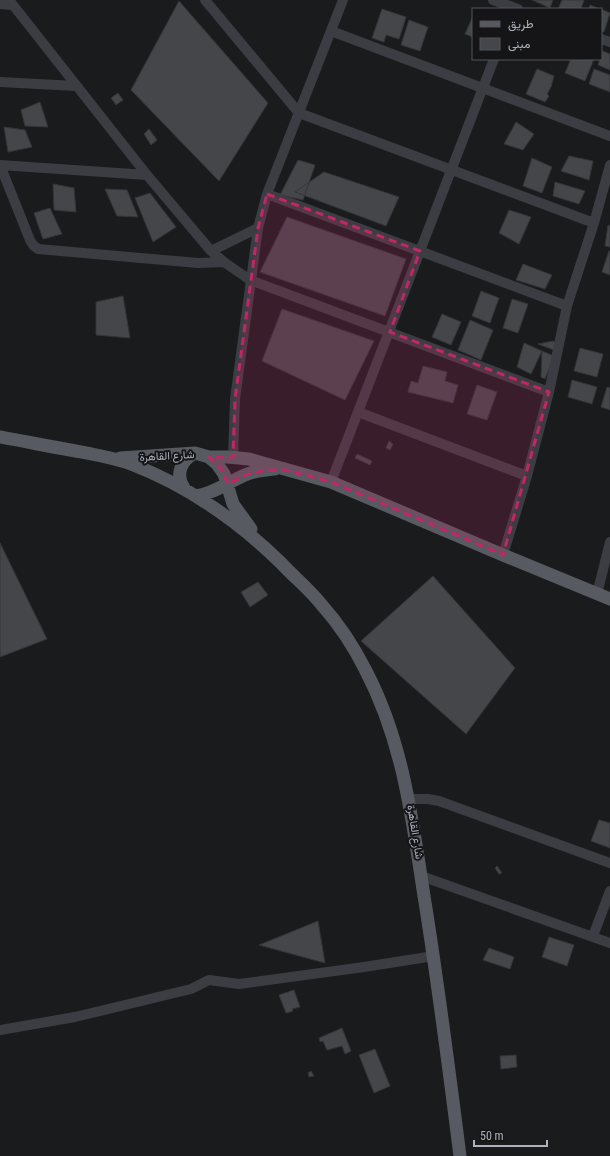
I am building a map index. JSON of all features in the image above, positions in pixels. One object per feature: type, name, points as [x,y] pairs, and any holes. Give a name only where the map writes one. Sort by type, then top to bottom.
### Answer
[{"type":"main road","name":"شارع القاهرة","points":[[0,437],[110,458],[148,471],[184,488],[233,520],[266,549],[320,602],[343,632],[366,670],[392,730],[410,799],[434,956],[460,1156]]},
{"type":"main road","points":[[184,488],[181,484],[179,475],[181,466],[187,458],[195,454]]},
{"type":"main road","name":"شارع القاهرة","points":[[110,458],[195,454],[209,457],[221,468],[228,484],[231,498],[237,509],[266,549]]},
{"type":"main road","points":[[209,457],[233,457],[254,461],[331,482],[503,556],[610,599]]},
{"type":"main road","points":[[196,496],[215,490],[246,475],[256,472],[285,470]]},
{"type":"street","points":[[205,0],[299,113],[594,223]]},
{"type":"street","points":[[233,457],[234,399],[258,228],[267,194],[343,0]]},
{"type":"street","points":[[493,0],[515,6]]},
{"type":"street","points":[[0,4],[11,3],[147,175],[211,251],[224,262],[250,280],[549,392]]},
{"type":"street","points":[[331,31],[610,136]]},
{"type":"street","points":[[331,482],[494,60]]},
{"type":"street","points":[[0,82],[76,86]]},
{"type":"street","points":[[147,175],[0,165],[30,240],[38,249],[198,263],[224,262]]},
{"type":"street","points":[[503,556],[527,476],[549,392],[568,306],[594,223],[610,165]]},
{"type":"street","points":[[267,194],[568,306]]},
{"type":"street","points":[[211,251],[258,228]]},
{"type":"street","points":[[358,412],[527,476]]},
{"type":"street","points":[[597,594],[610,542]]},
{"type":"street","points":[[410,799],[428,799],[439,801],[610,862]]},
{"type":"street","points":[[421,876],[610,943]]},
{"type":"street","points":[[593,936],[610,891]]},
{"type":"street","points":[[0,1030],[75,1017],[191,989],[209,980],[239,984],[434,956]]},
{"type":"highlighted area","points":[[267,194],[420,251],[390,332],[549,392],[503,555],[331,482],[309,476],[285,470],[266,470],[246,475],[228,484],[221,469],[209,457],[233,457],[235,399],[258,228]]},
{"type":"building","points":[[532,0],[553,0],[550,8]]},
{"type":"building","points":[[562,0],[584,0],[581,8],[558,8]]},
{"type":"building","points":[[179,1],[268,103],[219,181],[131,90]]},
{"type":"building","points":[[590,5],[598,8],[589,8]]},
{"type":"building","points":[[382,9],[406,17],[399,39],[386,35],[384,42],[372,38]]},
{"type":"building","points":[[602,9],[610,13],[604,32],[602,31]]},
{"type":"building","points":[[472,18],[472,37],[465,34]]},
{"type":"building","points":[[409,20],[428,27],[420,51],[401,45]]},
{"type":"building","points":[[603,51],[610,54],[610,70],[598,65],[600,60],[602,60]]},
{"type":"building","points":[[571,60],[594,60],[585,81],[565,73]]},
{"type":"building","points":[[537,69],[554,76],[547,94],[549,96],[545,102],[526,94]]},
{"type":"building","points":[[594,69],[610,75],[610,92],[589,84]]},
{"type":"building","points":[[118,93],[123,100],[116,105],[111,98]]},
{"type":"building","points":[[40,102],[48,127],[25,126],[21,110]]},
{"type":"building","points":[[516,122],[534,134],[523,150],[504,144]]},
{"type":"building","points":[[4,127],[25,130],[32,147],[8,152]]},
{"type":"building","points":[[149,129],[157,140],[151,145],[144,134]]},
{"type":"building","points":[[569,156],[593,161],[589,180],[561,171]]},
{"type":"building","points":[[532,158],[552,167],[542,193],[523,186]]},
{"type":"building","points":[[298,160],[315,165],[303,200],[280,195]]},
{"type":"building","points":[[324,172],[399,197],[386,226],[295,192]]},
{"type":"building","points":[[555,182],[585,191],[579,204],[553,196]]},
{"type":"building","points":[[53,184],[74,188],[76,212],[54,210]]},
{"type":"building","points":[[105,189],[127,190],[138,217],[117,216]]},
{"type":"building","points":[[150,193],[176,227],[153,242],[135,198]]},
{"type":"building","points":[[50,208],[62,234],[43,239],[34,213]]},
{"type":"building","points":[[509,210],[531,217],[519,244],[499,233]]},
{"type":"building","points":[[287,217],[406,259],[385,316],[260,272]]},
{"type":"building","points":[[608,225],[610,226],[610,247],[605,246]]},
{"type":"building","points":[[610,251],[610,275],[602,272]]},
{"type":"building","points":[[523,264],[552,275],[545,289],[516,280]]},
{"type":"building","points":[[481,291],[499,298],[490,323],[472,316]]},
{"type":"building","points":[[123,296],[130,338],[96,335],[96,302]]},
{"type":"building","points":[[512,299],[528,304],[518,333],[503,328]]},
{"type":"building","points":[[282,309],[374,341],[345,400],[262,361]]},
{"type":"building","points":[[442,314],[461,322],[451,345],[432,337]]},
{"type":"building","points":[[470,320],[493,330],[481,360],[458,350]]},
{"type":"building","points":[[553,341],[558,345],[554,350],[538,344]]},
{"type":"building","points":[[524,343],[542,351],[531,374],[517,367]]},
{"type":"building","points":[[580,348],[603,354],[597,377],[574,371]]},
{"type":"building","points":[[542,351],[554,356],[545,379],[541,377]]},
{"type":"building","points":[[423,366],[447,372],[445,381],[458,385],[453,403],[408,392],[411,381],[418,383]]},
{"type":"building","points":[[572,380],[597,387],[592,404],[568,397]]},
{"type":"building","points":[[477,385],[497,392],[487,420],[467,414]]},
{"type":"building","points":[[607,387],[610,388],[610,410],[601,407]]},
{"type":"building","points":[[389,441],[393,444],[390,450],[386,448]]},
{"type":"building","points":[[357,454],[372,461],[370,465],[355,458]]},
{"type":"building","points":[[0,543],[47,639],[0,657]]},
{"type":"building","points":[[433,576],[515,668],[466,734],[361,641]]},
{"type":"building","points":[[258,582],[268,595],[250,607],[241,592]]},
{"type":"building","points":[[599,820],[610,823],[610,848],[591,841]]},
{"type":"building","points":[[497,866],[502,873],[499,874],[495,868]]},
{"type":"building","points":[[318,921],[325,963],[259,945]]},
{"type":"building","points":[[549,937],[574,945],[567,966],[542,957]]},
{"type":"building","points":[[489,948],[514,957],[510,969],[483,960]]},
{"type":"building","points":[[294,990],[300,1007],[292,1009],[293,1011],[286,1013],[279,995]]},
{"type":"building","points":[[342,1028],[351,1051],[345,1054],[342,1046],[327,1050],[323,1041],[320,1042],[319,1038]]},
{"type":"building","points":[[375,1049],[390,1086],[374,1093],[359,1055]]},
{"type":"building","points":[[516,1055],[517,1067],[501,1069],[500,1056]]},
{"type":"building","points":[[311,1071],[314,1076],[309,1077],[308,1073]]}]
